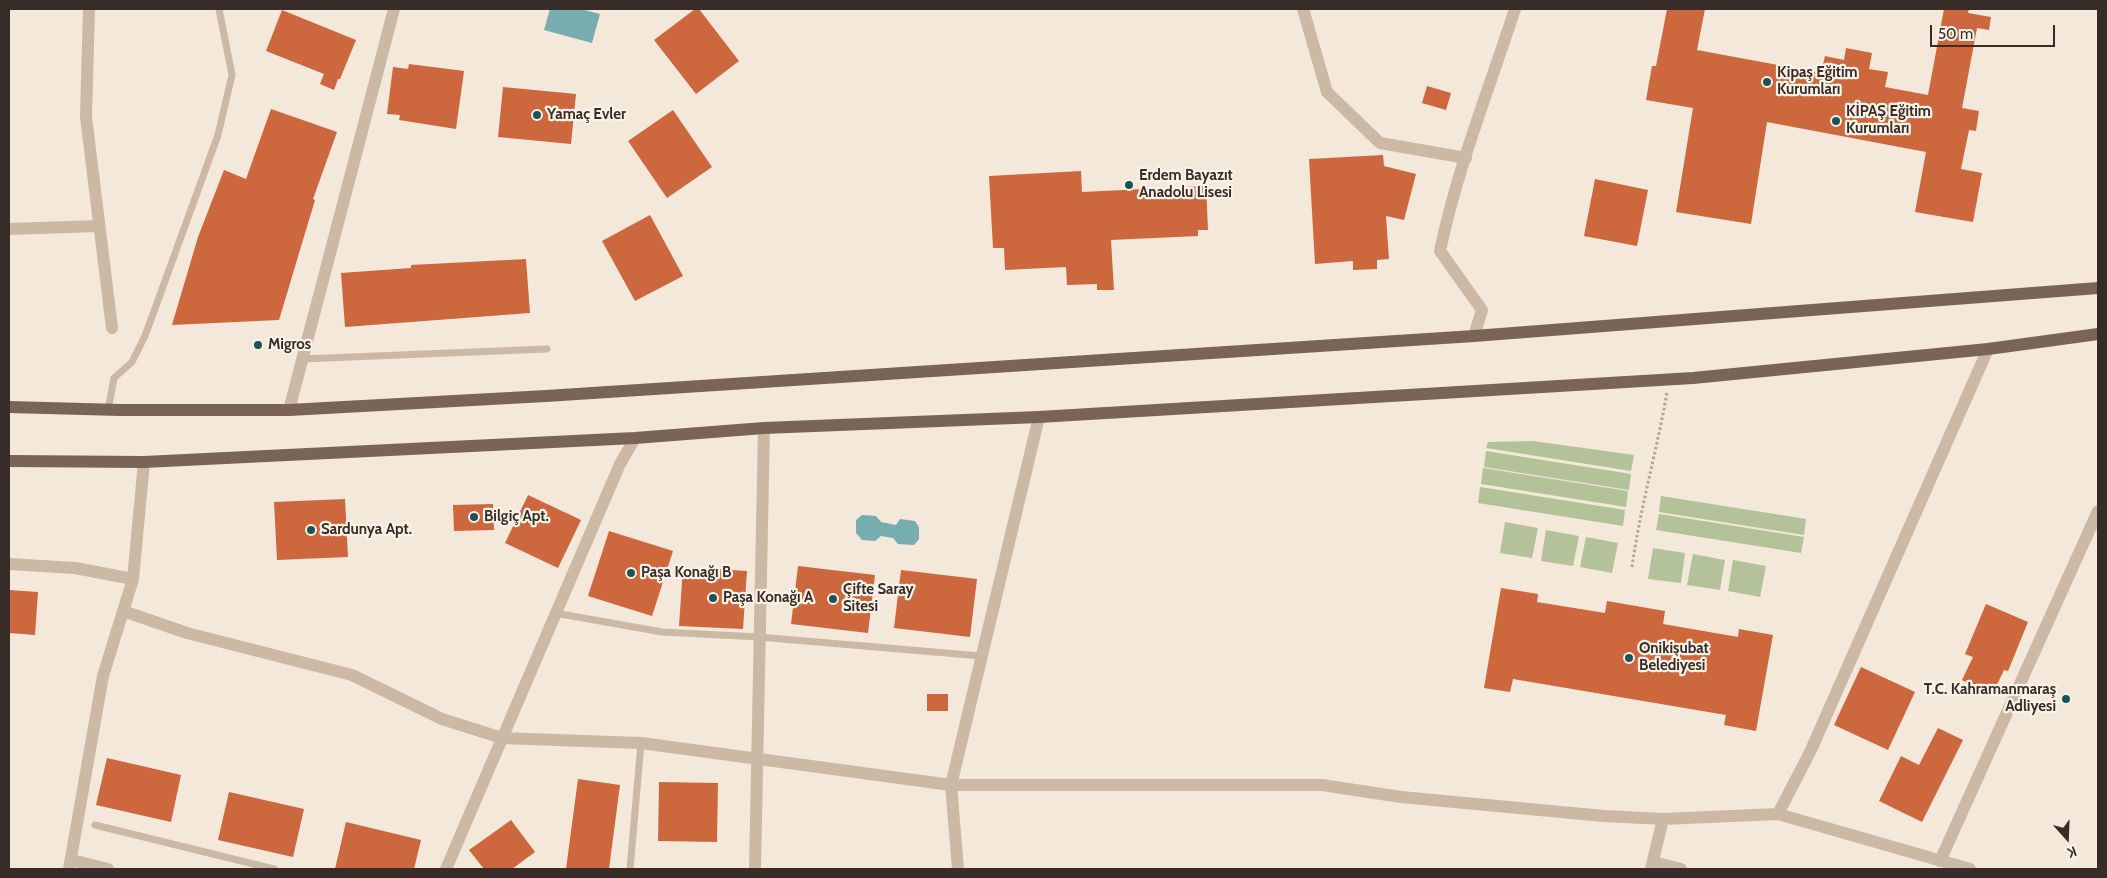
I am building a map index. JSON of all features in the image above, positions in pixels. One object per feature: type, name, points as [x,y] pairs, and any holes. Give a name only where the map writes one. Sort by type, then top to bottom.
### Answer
[{"type":"main road","points":[[9,407],[108,410],[289,410],[546,396],[1474,336],[2098,288]]},
{"type":"main road","points":[[9,461],[144,462],[635,438],[764,428],[1039,417],[1669,379],[1988,349],[2098,334]]},
{"type":"street","points":[[90,9],[86,117],[112,328]]},
{"type":"street","points":[[289,410],[394,9]]},
{"type":"street","points":[[1303,9],[1327,92],[1380,143],[1466,158]]},
{"type":"street","points":[[1474,336],[1482,310],[1440,251],[1446,221],[1516,9]]},
{"type":"street","points":[[9,228],[98,226]]},
{"type":"street","points":[[1778,814],[1810,750],[1988,349]]},
{"type":"street","points":[[958,869],[951,785],[1039,417]]},
{"type":"street","points":[[755,869],[764,428]]},
{"type":"street","points":[[446,869],[620,464],[635,438]]},
{"type":"street","points":[[108,869],[71,865],[103,676],[133,579],[144,462]]},
{"type":"street","points":[[1940,861],[2098,510]]},
{"type":"street","points":[[9,564],[75,568],[133,579]]},
{"type":"street","points":[[123,610],[187,633],[352,675],[442,719],[502,738],[641,743],[756,757],[951,785],[1322,785],[1411,798],[1604,816],[1663,819],[1778,814],[1970,869]]},
{"type":"street","points":[[1663,819],[1652,866],[1681,869]]},
{"type":"lane","points":[[108,410],[114,378],[132,362],[145,336],[218,135],[232,75],[219,9]]},
{"type":"lane","points":[[302,360],[547,349]]},
{"type":"lane","points":[[555,613],[662,632],[759,637],[981,656]]},
{"type":"lane","points":[[630,869],[641,743]]},
{"type":"lane","points":[[96,825],[274,869]]},
{"type":"path","points":[[1632,567],[1637,531],[1660,434],[1669,379]]},
{"type":"green space","points":[[1533,441],[1634,455],[1631,471],[1486,448],[1488,442]]},
{"type":"green space","points":[[1486,451],[1631,474],[1629,490],[1484,467]]},
{"type":"green space","points":[[1483,468],[1628,491],[1626,507],[1481,484]]},
{"type":"green space","points":[[1480,487],[1625,510],[1623,526],[1478,503]]},
{"type":"green space","points":[[1661,496],[1806,519],[1804,535],[1659,512]]},
{"type":"green space","points":[[1659,514],[1804,537],[1801,553],[1656,530]]},
{"type":"green space","points":[[1505,522],[1538,528],[1532,558],[1500,553]]},
{"type":"green space","points":[[1546,530],[1579,536],[1573,566],[1541,561]]},
{"type":"green space","points":[[1586,537],[1618,543],[1612,573],[1580,567]]},
{"type":"green space","points":[[1653,548],[1685,553],[1681,583],[1648,579]]},
{"type":"green space","points":[[1693,554],[1725,560],[1720,590],[1687,585]]},
{"type":"green space","points":[[1733,560],[1766,566],[1760,597],[1728,591]]},
{"type":"water","points":[[550,9],[581,9],[600,14],[592,43],[544,30]]},
{"type":"water","points":[[862,515],[876,516],[881,522],[896,525],[900,519],[915,521],[919,527],[919,539],[914,545],[898,544],[893,538],[881,536],[875,541],[862,540],[856,533],[856,520]]},
{"type":"building","points":[[695,9],[699,9],[739,61],[696,94],[654,40]]},
{"type":"building","name":"Kipaş Eğitim Kurumları","points":[[1667,9],[1705,9],[1697,50],[1821,73],[1825,56],[1844,60],[1846,48],[1872,53],[1869,69],[1888,72],[1885,87],[1928,95],[1944,9],[1969,9],[1968,13],[1991,17],[1989,30],[1977,28],[1962,108],[1979,111],[1976,131],[1969,130],[1961,169],[1982,173],[1973,222],[1915,212],[1926,152],[1767,122],[1751,224],[1676,212],[1693,108],[1646,100],[1652,66],[1656,66]]},
{"type":"building","points":[[282,10],[356,40],[334,90],[320,84],[324,74],[266,51]]},
{"type":"building","points":[[409,64],[464,71],[456,129],[399,120],[400,115],[387,114],[393,67],[408,69]]},
{"type":"building","points":[[1427,86],[1451,93],[1446,110],[1422,103]]},
{"type":"building","name":"Yamaç Evler","points":[[503,87],[576,94],[571,144],[498,137]]},
{"type":"building","points":[[271,109],[337,132],[313,199],[315,200],[279,320],[172,325],[198,237],[224,170],[246,179]]},
{"type":"building","points":[[673,110],[712,167],[667,198],[628,141]]},
{"type":"building","points":[[1383,155],[1384,166],[1416,174],[1404,220],[1386,216],[1389,259],[1377,260],[1377,269],[1353,270],[1353,261],[1315,264],[1309,159]]},
{"type":"building","name":"Erdem Bayazıt Anadolu Lisesi","points":[[1081,171],[1082,192],[1206,186],[1208,230],[1198,230],[1198,236],[1111,240],[1114,290],[1097,290],[1097,284],[1067,285],[1066,267],[1005,270],[1004,248],[993,248],[989,176]]},
{"type":"building","points":[[1595,179],[1648,190],[1637,246],[1584,236]]},
{"type":"building","points":[[650,215],[683,276],[635,301],[602,241]]},
{"type":"building","points":[[526,259],[530,313],[345,327],[341,273],[411,268],[411,265]]},
{"type":"building","points":[[528,495],[581,520],[558,568],[505,543]]},
{"type":"building","name":"Sardunya Apt.","points":[[345,499],[348,557],[277,560],[274,502]]},
{"type":"building","name":"Bilgiç Apt.","points":[[493,504],[494,530],[454,531],[453,505]]},
{"type":"building","name":"Paşa Konağı B","points":[[609,531],[673,551],[652,616],[588,596]]},
{"type":"building","name":"Çifte Saray Sitesi","points":[[798,566],[875,575],[868,633],[791,624]]},
{"type":"building","name":"Paşa Konağı A","points":[[683,567],[747,571],[743,629],[679,626]]},
{"type":"building","name":"Çifte Saray Sitesi","points":[[901,570],[977,579],[970,637],[894,628]]},
{"type":"building","name":"Onikişubat Belediyesi","points":[[1501,588],[1538,594],[1537,602],[1605,613],[1607,601],[1665,611],[1663,624],[1738,637],[1739,629],[1773,635],[1756,731],[1724,725],[1726,715],[1513,679],[1510,692],[1484,688]]},
{"type":"building","points":[[9,590],[38,592],[35,635],[9,633]]},
{"type":"building","points":[[1986,604],[2028,622],[2008,671],[2004,670],[1992,695],[1962,680],[1973,657],[1965,654]]},
{"type":"building","points":[[1861,667],[1915,692],[1888,750],[1834,725]]},
{"type":"building","points":[[927,694],[948,694],[948,711],[927,711]]},
{"type":"building","points":[[1938,728],[1963,740],[1922,822],[1879,801],[1901,756],[1919,765]]},
{"type":"building","points":[[107,758],[181,775],[171,822],[96,805]]},
{"type":"building","points":[[578,779],[620,785],[609,869],[566,869]]},
{"type":"building","points":[[659,782],[718,783],[717,842],[658,841]]},
{"type":"building","points":[[229,792],[304,809],[293,857],[218,840]]},
{"type":"building","points":[[511,820],[535,852],[512,869],[484,869],[469,850]]},
{"type":"building","points":[[346,822],[421,840],[414,869],[335,869]]},
{"type":"place","name":"Kipaş Eğitim Kurumları","points":[[1767,82]]},
{"type":"place","name":"Yamaç Evler","points":[[537,115]]},
{"type":"place","name":"KİPAŞ Eğitim Kurumları","points":[[1836,121]]},
{"type":"place","name":"Erdem Bayazıt Anadolu Lisesi","points":[[1129,185]]},
{"type":"place","name":"Migros","points":[[258,345]]},
{"type":"place","name":"Bilgiç Apt.","points":[[474,517]]},
{"type":"place","name":"Sardunya Apt.","points":[[311,530]]},
{"type":"place","name":"Paşa Konağı B","points":[[631,573]]},
{"type":"place","name":"Paşa Konağı A","points":[[713,598]]},
{"type":"place","name":"Çifte Saray Sitesi","points":[[833,599]]},
{"type":"place","name":"Onikişubat Belediyesi","points":[[1629,658]]},
{"type":"place","name":"T.C. Kahramanmaraş Adliyesi","points":[[2066,699]]}]
